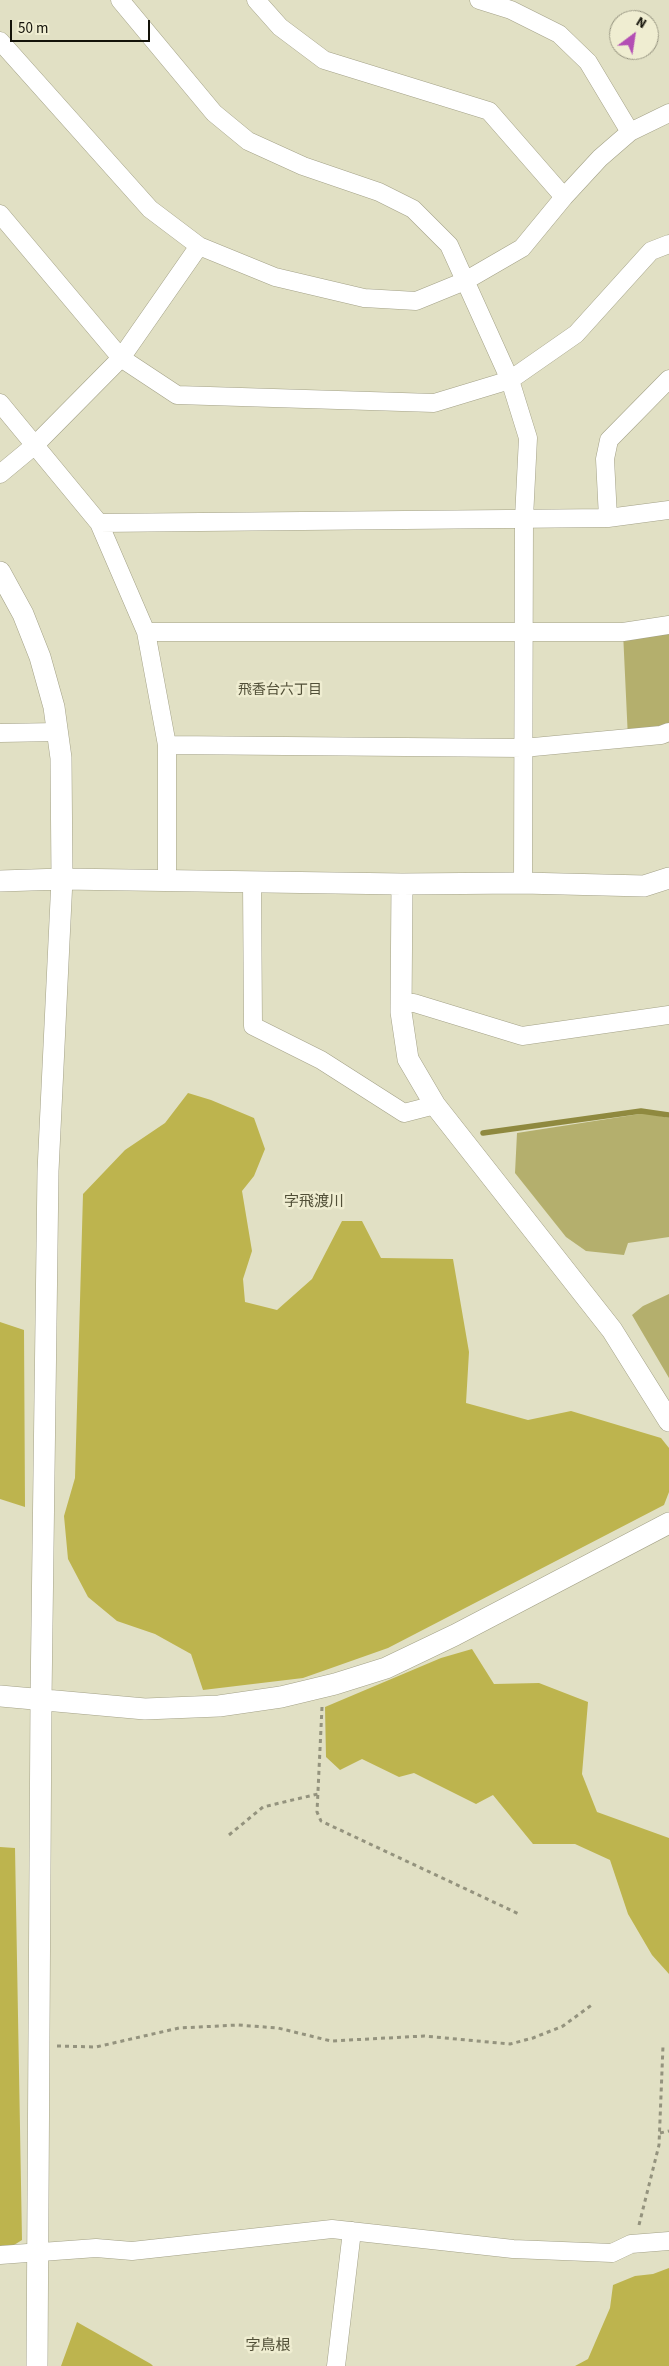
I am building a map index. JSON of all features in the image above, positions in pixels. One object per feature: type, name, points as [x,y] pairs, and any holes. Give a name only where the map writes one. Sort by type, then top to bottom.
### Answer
[{"type":"street","points":[[120,0],[214,112],[248,141],[303,166],[379,192],[413,209],[449,245],[510,380],[528,438],[524,518],[522,883]]},
{"type":"street","points":[[256,0],[280,28],[324,60],[489,111],[564,196]]},
{"type":"street","points":[[479,0],[512,10],[558,34],[588,62],[630,132]]},
{"type":"street","points":[[0,41],[150,209],[199,246],[275,277],[364,298],[416,301],[465,281],[522,248],[564,196],[600,158],[630,132],[669,113]]},
{"type":"street","points":[[0,214],[122,358],[176,395],[434,403],[510,380],[576,334],[651,251],[669,244]]},
{"type":"street","points":[[0,474],[35,446],[122,358],[199,246]]},
{"type":"street","points":[[608,518],[605,459],[609,440],[669,379]]},
{"type":"street","points":[[0,403],[99,523],[146,632],[167,745],[167,881]]},
{"type":"street","points":[[99,523],[608,518],[669,510]]},
{"type":"street","points":[[0,572],[23,614],[40,657],[54,708],[61,758],[62,879],[48,1171],[41,1699],[37,2366]]},
{"type":"street","points":[[146,632],[623,632],[669,626]]},
{"type":"street","points":[[0,733],[57,732]]},
{"type":"street","points":[[167,745],[523,748],[661,736],[669,732]]},
{"type":"street","points":[[0,881],[62,879],[402,884],[522,883],[644,886],[669,878]]},
{"type":"street","points":[[252,882],[253,1026],[321,1060],[404,1113],[436,1105]]},
{"type":"street","points":[[402,884],[401,1003],[408,1059],[436,1105],[612,1330],[669,1421]]},
{"type":"street","points":[[401,1003],[414,1003],[522,1036],[669,1015]]},
{"type":"street","points":[[0,1696],[145,1709],[209,1707],[281,1697],[318,1688],[395,1664],[455,1636],[669,1523]]},
{"type":"street","points":[[0,2255],[96,2248],[132,2251],[332,2228],[533,2250],[612,2253],[631,2244],[669,2241]]},
{"type":"street","points":[[336,2366],[352,2231]]},
{"type":"path","points":[[318,1688],[322,1702],[318,1817],[325,1824],[519,1914]]},
{"type":"path","points":[[229,1835],[263,1808],[318,1794]]},
{"type":"path","points":[[39,2045],[71,2048],[96,2047],[179,2028],[238,2025],[278,2028],[331,2041],[424,2036],[510,2044],[533,2038],[563,2026],[593,2004]]},
{"type":"path","points":[[631,2244],[654,2173],[660,2134],[663,2046]]},
{"type":"path","points":[[660,2134],[669,2131]]},
{"type":"shaded area","points":[[669,625],[669,732],[628,739],[623,632]]},
{"type":"shaded area","points":[[188,1093],[211,1100],[254,1118],[265,1149],[254,1176],[242,1191],[252,1251],[243,1279],[245,1302],[277,1310],[312,1279],[342,1221],[362,1221],[381,1258],[453,1259],[469,1352],[466,1403],[528,1420],[571,1411],[661,1438],[669,1448],[669,1492],[664,1505],[388,1648],[303,1678],[203,1690],[191,1654],[155,1634],[117,1621],[88,1597],[68,1559],[64,1516],[75,1478],[83,1194],[125,1150],[165,1123]]},
{"type":"shaded area","points":[[646,1113],[669,1118],[669,1237],[628,1243],[624,1255],[586,1251],[566,1237],[515,1173],[517,1133]]},
{"type":"shaded area","points":[[669,1294],[669,1378],[632,1315],[643,1306]]},
{"type":"shaded area","points":[[0,1322],[24,1330],[25,1507],[0,1499]]},
{"type":"shaded area","points":[[472,1649],[494,1684],[539,1683],[588,1702],[582,1774],[597,1812],[669,1838],[669,1974],[652,1955],[628,1914],[610,1860],[575,1844],[533,1844],[493,1795],[476,1804],[414,1773],[399,1777],[362,1759],[340,1770],[326,1757],[325,1707],[441,1658]]},
{"type":"shaded area","points":[[0,1847],[15,1848],[22,2240],[14,2245],[0,2246]]},
{"type":"shaded area","points":[[669,2268],[669,2366],[575,2366],[588,2359],[610,2308],[613,2285],[635,2276],[653,2274]]},
{"type":"shaded area","points":[[77,2322],[151,2364],[153,2366],[61,2366]]},
{"type":"waterway","points":[[483,1133],[641,1111],[669,1115]]},
{"type":"district","name":"飛香台六丁目","points":[[280,691]]},
{"type":"district","name":"字飛渡川","points":[[314,1203]]},
{"type":"district","name":"字鳥根","points":[[268,2347]]}]
